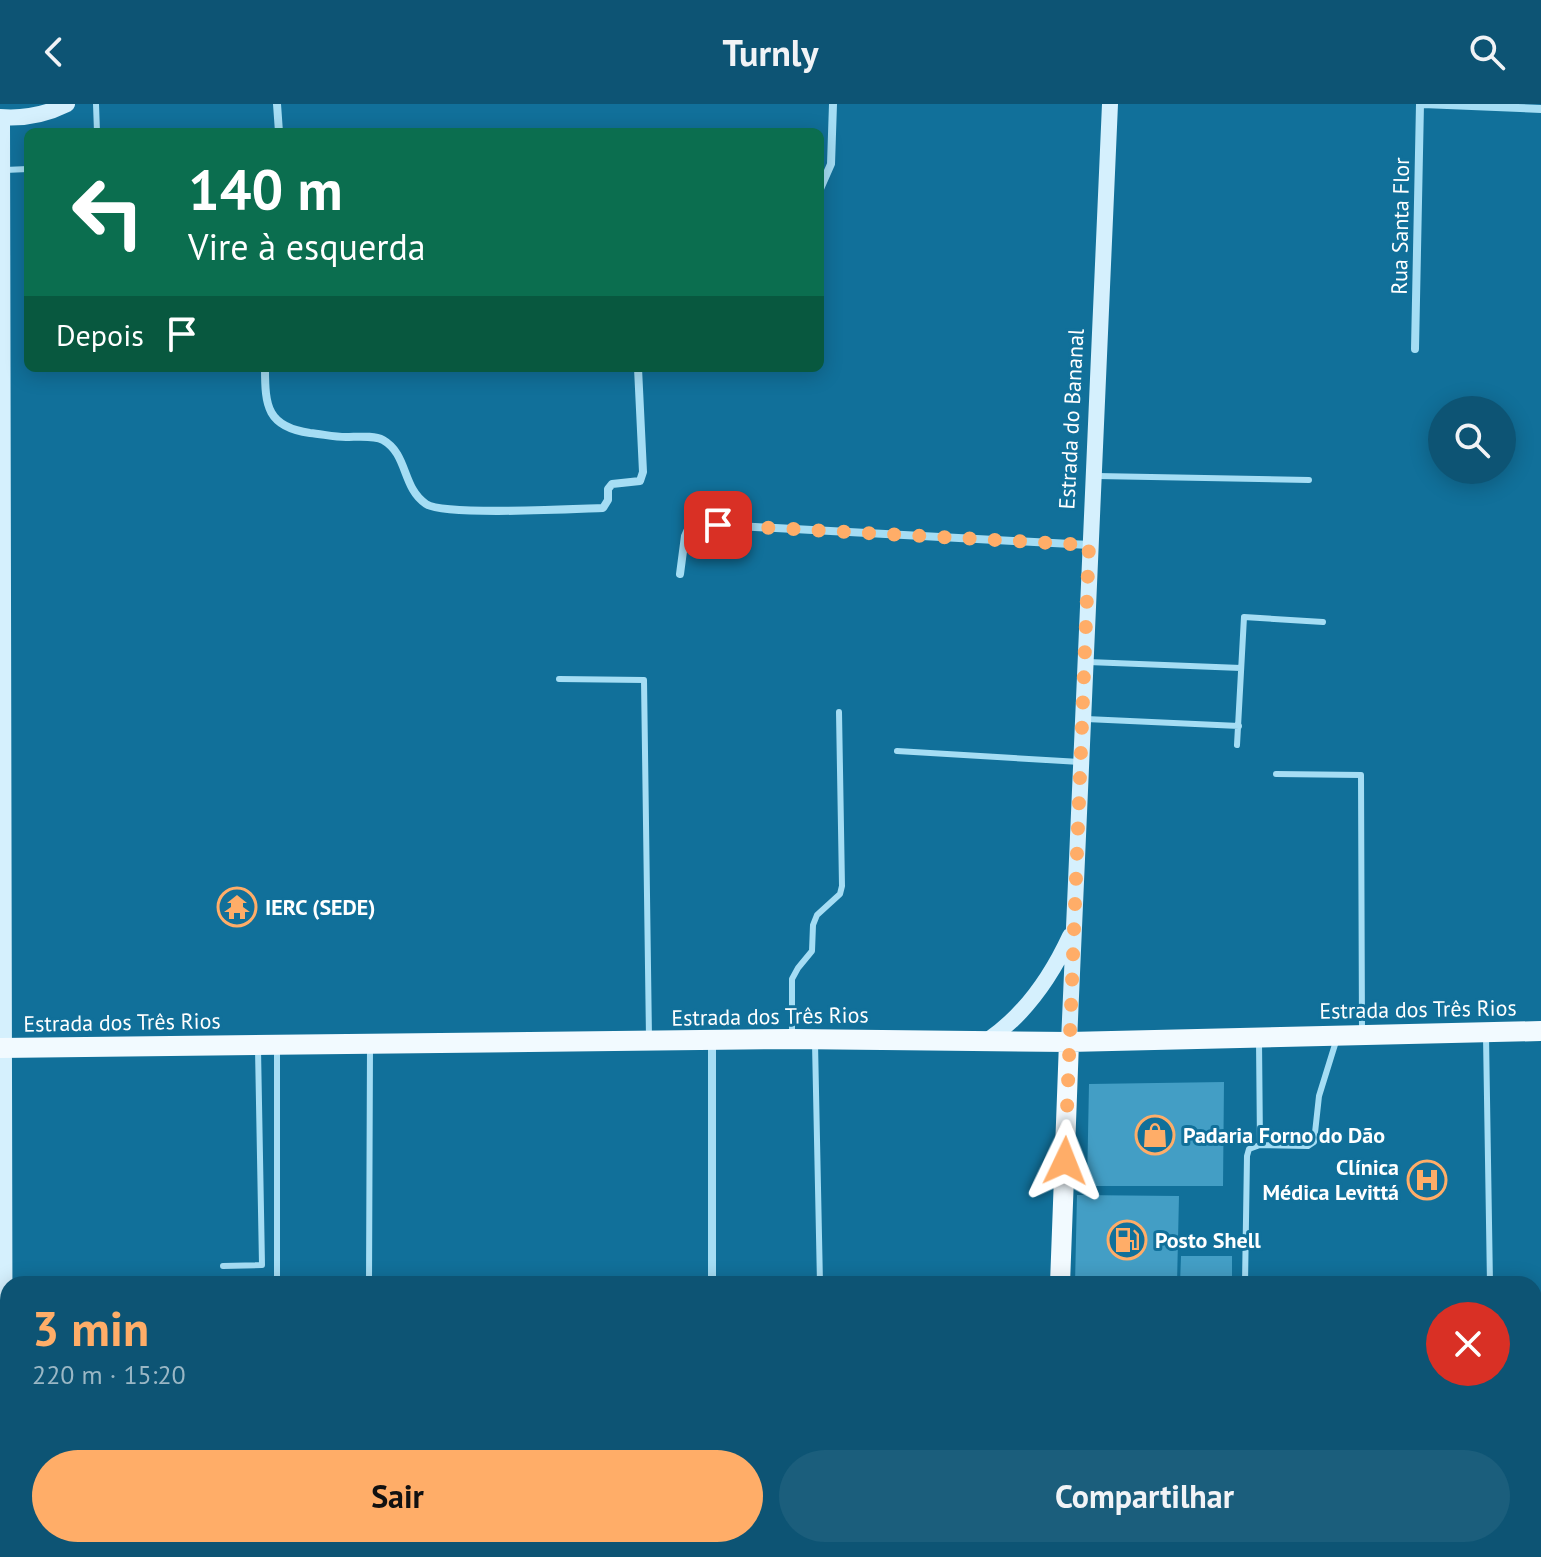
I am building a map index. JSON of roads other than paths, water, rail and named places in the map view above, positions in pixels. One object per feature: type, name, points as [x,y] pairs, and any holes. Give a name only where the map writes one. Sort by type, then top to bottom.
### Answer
[{"type":"main road","name":"Estrada dos Três Rios","points":[[3,1048],[792,1039],[1069,1042],[1541,1031]]},
{"type":"main road","name":"Estrada do Bananal","points":[[1060,1276],[1069,1042]]},
{"type":"street","points":[[4,1276],[1,118],[28,118],[67,104]]},
{"type":"street","points":[[277,104],[279,128]]},
{"type":"street","points":[[824,180],[831,164],[833,104]]},
{"type":"street","name":"Estrada do Bananal","points":[[1069,1042],[1110,104]]},
{"type":"street","points":[[1422,104],[1541,109]]},
{"type":"street","name":"Rua Santa Flor","points":[[1415,349],[1422,104]]},
{"type":"street","points":[[265,372],[265,395],[271,414],[281,425],[297,431],[342,437],[381,438],[399,454],[410,487],[427,505],[444,509],[495,510],[603,508],[612,484],[640,481],[643,472],[638,372]]},
{"type":"street","points":[[680,574],[685,536],[689,527],[700,524],[1089,545]]},
{"type":"street","name":"Estrada do Bananal","points":[[988,1040],[1008,1026],[1034,997],[1060,957],[1074,928]]},
{"type":"street","points":[[712,1040],[712,1276]]},
{"type":"lane","points":[[96,104],[97,128]]},
{"type":"lane","points":[[2,170],[24,169]]},
{"type":"lane","points":[[1092,476],[1309,480]]},
{"type":"lane","points":[[1237,745],[1244,617],[1323,622]]},
{"type":"lane","points":[[1084,661],[1241,668]]},
{"type":"lane","points":[[559,679],[644,680],[649,1041]]},
{"type":"lane","points":[[792,1039],[792,979],[812,951],[813,925],[817,915],[840,894],[842,886],[839,712]]},
{"type":"lane","points":[[1082,719],[1239,726]]},
{"type":"lane","points":[[897,751],[1080,762]]},
{"type":"lane","points":[[1276,774],[1361,775],[1363,1035]]},
{"type":"lane","points":[[1486,1032],[1490,1276]]},
{"type":"lane","points":[[1245,1276],[1249,1149],[1260,1145],[1308,1146],[1314,1142],[1319,1096],[1338,1035]]},
{"type":"lane","points":[[1259,1037],[1260,1145]]},
{"type":"lane","points":[[815,1039],[820,1276]]},
{"type":"lane","points":[[369,1276],[370,1044]]},
{"type":"lane","points":[[223,1266],[262,1265],[268,1045]]},
{"type":"lane","points":[[268,1045],[277,1276]]},
{"type":"place","name":"IERC (SEDE)","points":[[237,907]]},
{"type":"place","name":"Padaria Forno do Dão","points":[[1155,1135]]},
{"type":"place","name":"Clínica Médica Levittá","points":[[1427,1180]]},
{"type":"place","name":"Posto Shell","points":[[1127,1240]]}]
